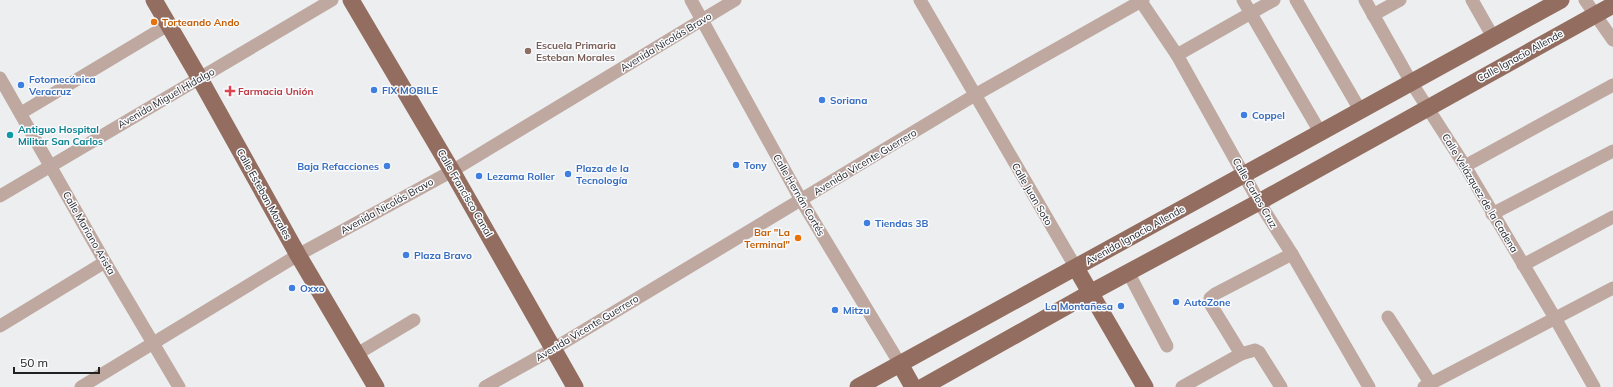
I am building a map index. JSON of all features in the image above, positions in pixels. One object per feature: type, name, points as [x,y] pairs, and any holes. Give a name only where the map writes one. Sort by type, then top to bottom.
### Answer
[{"type":"main road","name":"Calle Esteban Morales","points":[[154,0],[200,79],[298,255],[376,387]]},
{"type":"main road","name":"Calle Francisco Canal","points":[[351,0],[452,171],[575,387]]},
{"type":"main road","points":[[1411,82],[1561,0]]},
{"type":"main road","name":"Calle Ignacio Allende","points":[[1427,108],[1613,5]]},
{"type":"main road","name":"Avenida Ignacio Allende","points":[[858,387],[1411,82]]},
{"type":"main road","points":[[923,387],[1128,272],[1260,202],[1427,108]]},
{"type":"main road","name":"Calle Juan Soto","points":[[1076,268],[1145,387]]},
{"type":"main road","name":"Calle Hernán Cortés","points":[[900,364],[913,387]]},
{"type":"street","name":"Avenida Miguel Hidalgo","points":[[0,196],[332,0]]},
{"type":"street","name":"Calle Hernán Cortés","points":[[691,0],[801,200],[900,364]]},
{"type":"street","name":"Avenida Nicolás Bravo","points":[[80,387],[298,255],[452,171],[735,0]]},
{"type":"street","name":"Calle Juan Soto","points":[[920,0],[1076,268]]},
{"type":"street","points":[[1243,0],[1320,132]]},
{"type":"street","points":[[1177,55],[1274,0]]},
{"type":"street","points":[[1296,0],[1360,110]]},
{"type":"street","name":"Calle Velázquez de la Cadena","points":[[1365,0],[1411,82],[1464,166],[1555,318],[1594,387]]},
{"type":"street","points":[[1373,15],[1400,0]]},
{"type":"street","points":[[1472,0],[1493,38]]},
{"type":"street","points":[[1585,0],[1594,15],[1613,40]]},
{"type":"street","name":"Avenida Vicente Guerrero","points":[[485,387],[553,349],[975,95],[1142,1]]},
{"type":"street","name":"Calle Carlos Cruz","points":[[1142,1],[1177,55],[1260,202],[1369,387]]},
{"type":"street","points":[[21,113],[168,25]]},
{"type":"street","name":"Calle Mariano Arista","points":[[0,78],[105,262],[179,387]]},
{"type":"street","points":[[1464,166],[1613,85]]},
{"type":"street","points":[[1492,214],[1613,152]]},
{"type":"street","points":[[1522,265],[1613,217]]},
{"type":"street","points":[[1241,354],[1210,304],[1210,298],[1292,254]]},
{"type":"street","points":[[0,326],[105,262]]},
{"type":"street","points":[[1128,272],[1167,346]]},
{"type":"street","points":[[1388,317],[1427,385],[1613,288]]},
{"type":"street","points":[[357,354],[414,320]]},
{"type":"street","points":[[1182,387],[1250,350],[1259,352],[1281,387]]},
{"type":"place","name":"Torteando Ando","points":[[154,22]]},
{"type":"place","name":"Escuela Primaria Esteban Morales","points":[[528,51]]},
{"type":"place","name":"Fotomecánica Veracruz","points":[[21,85]]},
{"type":"place","name":"FIX MOBILE","points":[[374,90]]},
{"type":"place","name":"Farmacia Unión","points":[[230,91]]},
{"type":"place","name":"Soriana","points":[[822,100]]},
{"type":"place","name":"Coppel","points":[[1244,115]]},
{"type":"place","name":"Antiguo Hospital Militar San Carlos","points":[[10,135]]},
{"type":"place","name":"Tony","points":[[736,165]]},
{"type":"place","name":"Baja Refacciones","points":[[387,166]]},
{"type":"place","name":"Plaza de la Tecnología","points":[[568,174]]},
{"type":"place","name":"Lezama Roller","points":[[479,176]]},
{"type":"place","name":"Tiendas 3B","points":[[867,223]]},
{"type":"place","name":"Bar \"La Terminal\"","points":[[798,238]]},
{"type":"place","name":"Plaza Bravo","points":[[406,255]]},
{"type":"place","name":"Oxxo","points":[[292,288]]},
{"type":"place","name":"AutoZone","points":[[1176,302]]},
{"type":"place","name":"La Montañesa","points":[[1121,306]]},
{"type":"place","name":"Mitzu","points":[[835,310]]}]
